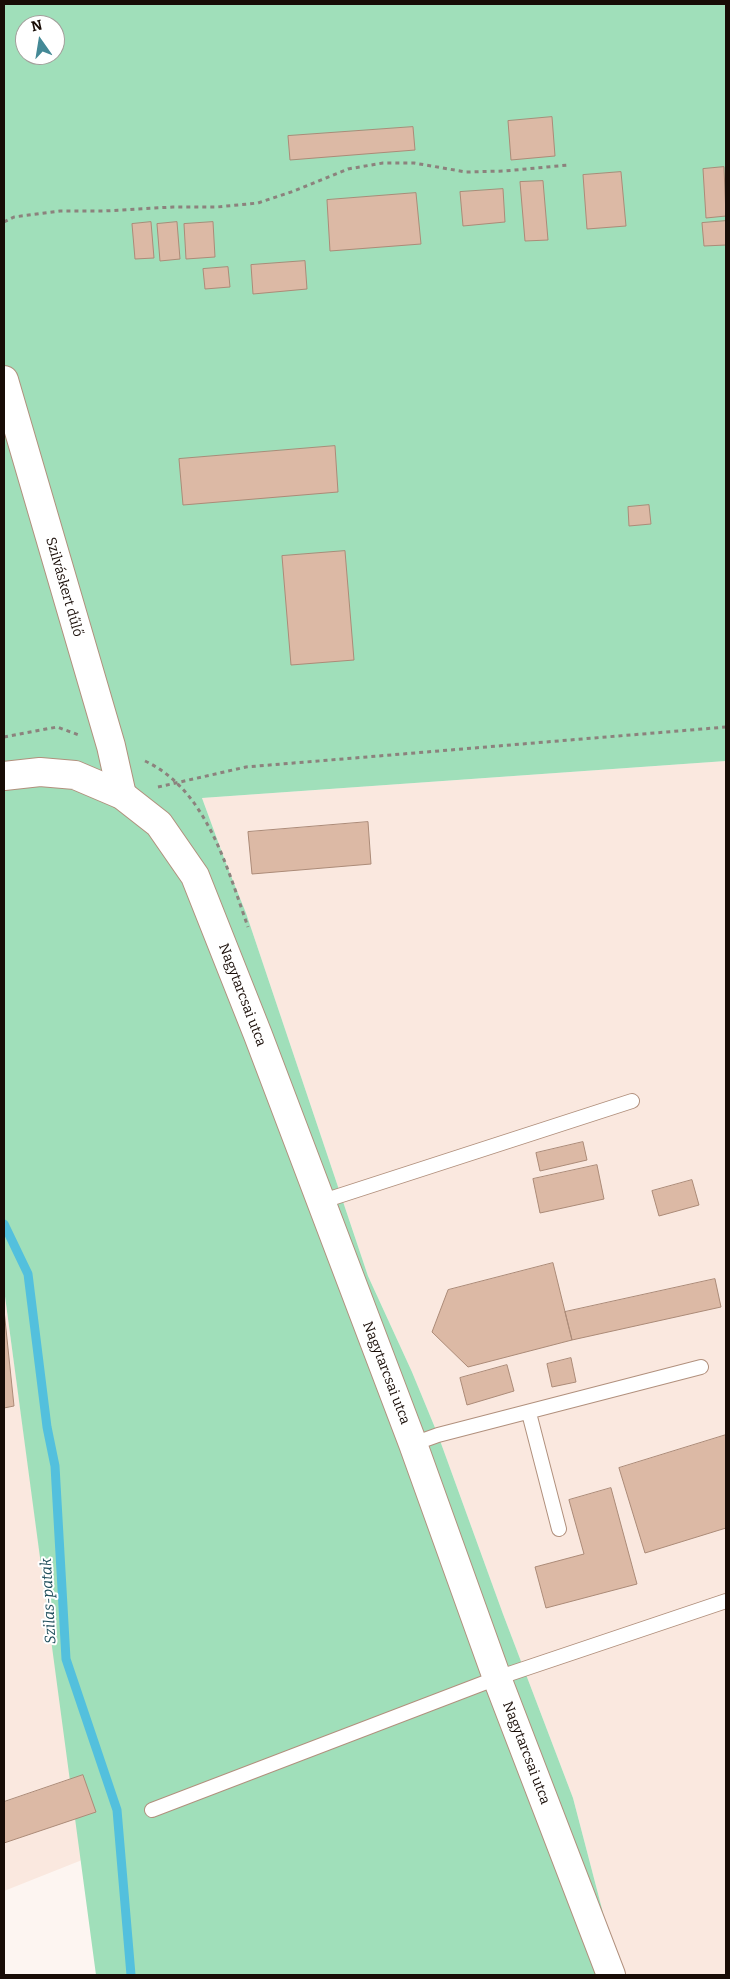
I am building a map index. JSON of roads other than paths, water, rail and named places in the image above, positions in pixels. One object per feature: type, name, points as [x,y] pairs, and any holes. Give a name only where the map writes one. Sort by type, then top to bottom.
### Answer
[{"type":"main road","name":"Szilváskert dűlő","points":[[4,380],[111,746],[122,795]]},
{"type":"main road","name":"Nagytarcsai utca","points":[[4,776],[40,772],[75,775],[122,795],[159,824],[195,876],[258,1035],[413,1444],[497,1678],[612,1975]]},
{"type":"lane","points":[[320,1202],[632,1102]]},
{"type":"lane","points":[[413,1444],[438,1435],[701,1367]]},
{"type":"lane","points":[[528,1413],[559,1529]]},
{"type":"lane","points":[[152,1810],[497,1678],[726,1600]]},
{"type":"waterway","name":"Szilas-patak","points":[[4,1224],[28,1274],[47,1427],[55,1466],[66,1659],[117,1810],[131,1975]]}]
